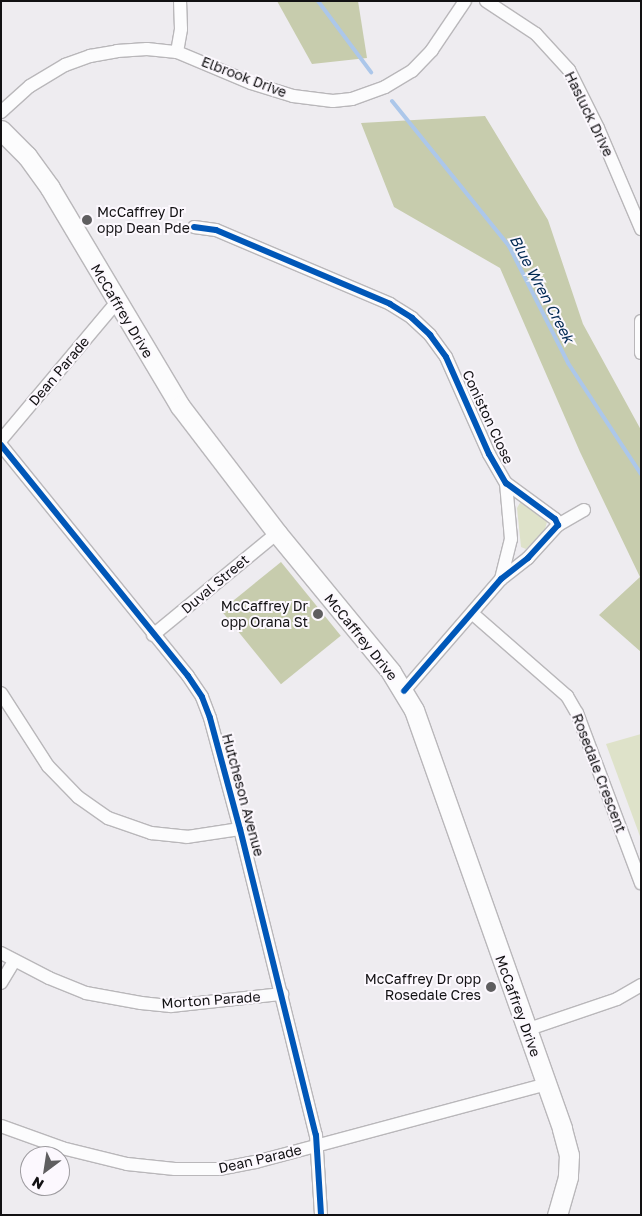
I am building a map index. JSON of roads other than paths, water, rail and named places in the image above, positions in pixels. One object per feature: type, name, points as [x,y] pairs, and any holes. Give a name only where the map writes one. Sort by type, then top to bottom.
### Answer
[{"type":"main road","name":"McCaffrey Drive","points":[[1,130],[28,156],[50,188],[180,406],[277,533],[404,691],[414,710],[546,1084],[569,1155],[568,1177],[557,1215]]},
{"type":"street","points":[[177,52],[181,29],[180,1]]},
{"type":"street","name":"Elbrook Drive","points":[[1,112],[52,71],[90,56],[117,51],[147,49],[177,52],[251,83],[286,94],[313,100],[352,99],[384,88],[412,71],[432,50],[464,1]]},
{"type":"street","name":"Hasluck Drive","points":[[486,1],[536,34],[570,70],[640,226]]},
{"type":"street","name":"Coniston Close","points":[[194,227],[216,230],[390,304],[412,318],[430,335],[446,357],[489,454],[506,483],[549,514],[558,525]]},
{"type":"street","name":"Dean Parade","points":[[1,440],[117,302]]},
{"type":"street","points":[[641,320],[639,338],[641,353]]},
{"type":"street","name":"Hutcheson Avenue","points":[[1,444],[153,635],[188,676],[202,696],[210,718],[240,829],[318,1146],[321,1215]]},
{"type":"street","name":"Coniston Close","points":[[501,579],[511,539],[506,483]]},
{"type":"street","name":"Coniston Close","points":[[404,691],[473,614],[501,579],[528,558],[558,525],[584,510]]},
{"type":"street","name":"Duval Street","points":[[153,635],[277,533]]},
{"type":"street","name":"Rosedale Crescent","points":[[473,614],[567,696],[577,713],[641,883]]},
{"type":"street","points":[[1,693],[48,766],[78,797],[108,818],[151,833],[187,837],[240,829]]},
{"type":"street","name":"Morton Parade","points":[[1,953],[14,961],[86,993],[141,1003],[171,1006],[282,994]]},
{"type":"street","points":[[1,983],[14,961]]},
{"type":"street","points":[[526,1030],[617,999],[640,987]]},
{"type":"street","name":"Dean Parade","points":[[1,1126],[95,1157],[175,1169],[219,1169],[318,1146],[546,1084]]},
{"type":"waterway","name":"Blue Wren Creek","points":[[318,1],[371,72]]},
{"type":"waterway","name":"Blue Wren Creek","points":[[392,101],[509,246],[568,363],[641,474]]},
{"type":"place","name":"McCaffrey Dr opp Dean Pde","points":[[87,220]]},
{"type":"place","name":"McCaffrey Dr opp Orana St","points":[[318,614]]},
{"type":"place","name":"McCaffrey Dr opp Rosedale Cres","points":[[491,987]]}]
